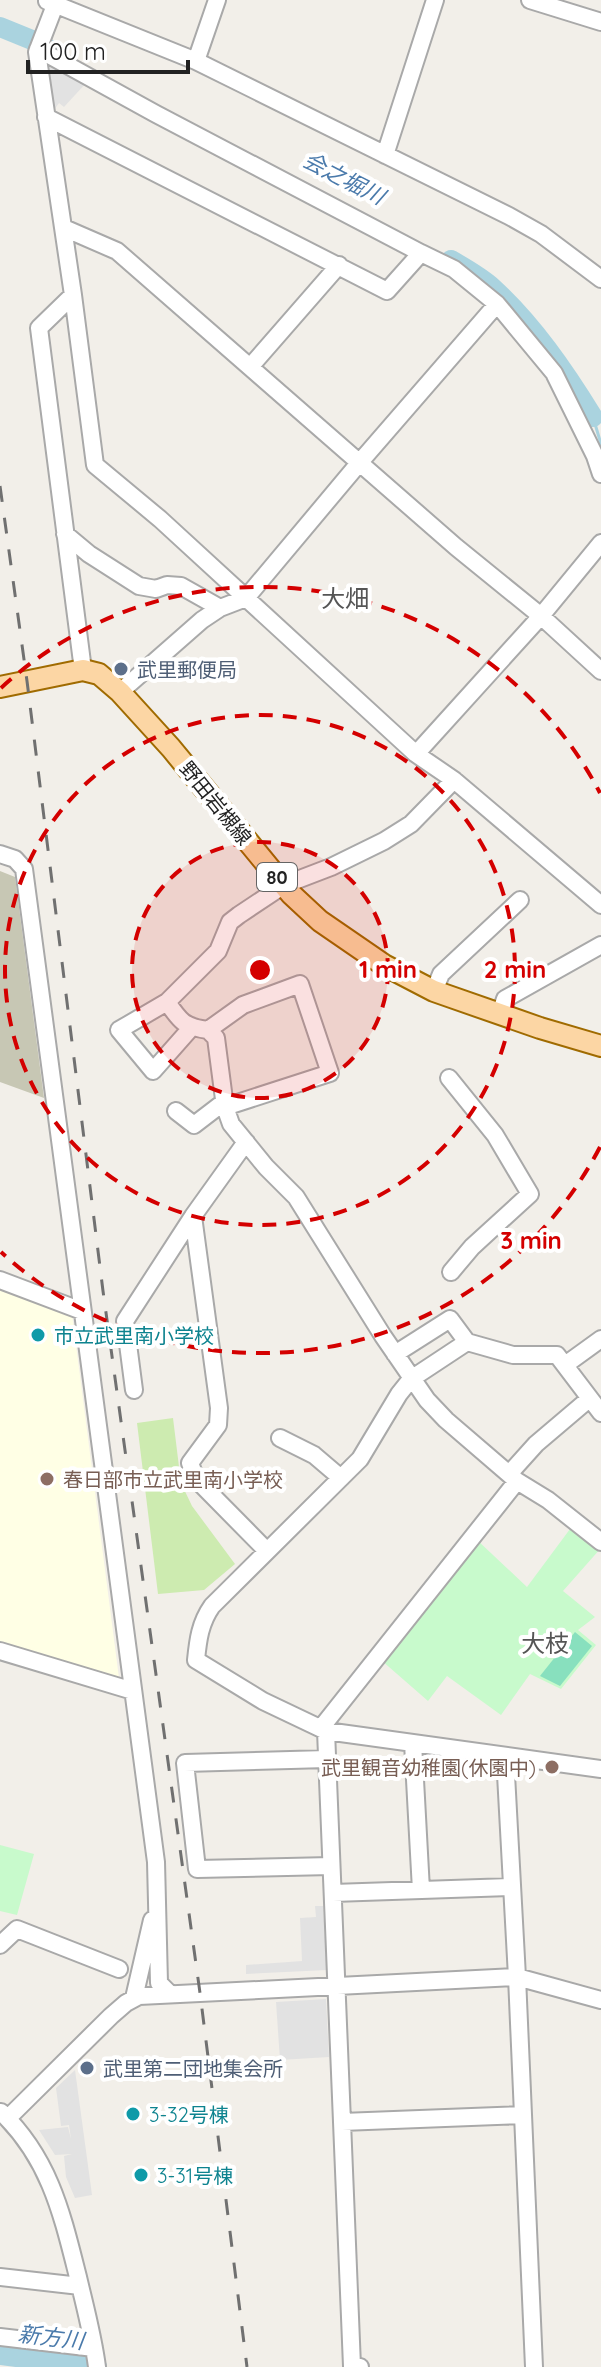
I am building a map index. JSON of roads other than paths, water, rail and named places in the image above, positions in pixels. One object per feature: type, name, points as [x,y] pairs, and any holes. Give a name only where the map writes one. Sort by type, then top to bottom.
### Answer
[{"type":"main road","points":[[0,687],[83,670]]},
{"type":"main road","name":"野田岩槻線","points":[[83,670],[99,674],[120,692],[171,748],[304,908],[384,965],[434,991],[601,1046]]},
{"type":"street","points":[[196,61],[217,0]]},
{"type":"street","points":[[385,155],[435,0]]},
{"type":"street","points":[[530,0],[601,22]]},
{"type":"street","points":[[601,279],[519,221],[196,61],[53,1],[39,48],[95,465],[160,519],[416,754],[454,780],[601,905]]},
{"type":"street","points":[[39,48],[156,114],[454,269],[497,304],[554,373],[601,474]]},
{"type":"street","points":[[46,117],[387,291],[421,253]]},
{"type":"street","points":[[64,228],[117,251],[601,671]]},
{"type":"street","points":[[250,367],[339,265]]},
{"type":"street","points":[[73,295],[39,328],[83,670]]},
{"type":"street","points":[[120,692],[202,620],[220,608],[246,598],[497,304]]},
{"type":"street","points":[[65,534],[89,554],[139,586],[156,589],[167,585],[181,586],[220,608]]},
{"type":"street","points":[[416,754],[541,616],[601,543]]},
{"type":"street","points":[[176,1111],[194,1125],[224,1105],[330,1073],[300,984],[243,1005],[199,1029],[153,1071],[119,1030],[167,1002],[218,951],[230,922],[284,885],[331,867],[411,824],[454,780]]},
{"type":"street","points":[[0,854],[15,859],[24,869],[155,1850],[159,1983],[170,1994]]},
{"type":"street","points":[[434,991],[441,974],[520,900]]},
{"type":"street","points":[[500,1014],[505,999],[601,945]]},
{"type":"street","points":[[167,1002],[179,1020],[216,1038],[224,1105],[231,1124],[266,1167],[296,1197],[427,1400],[513,1477],[601,1542]]},
{"type":"street","points":[[449,1078],[495,1135],[530,1194],[472,1247],[451,1272]]},
{"type":"street","points":[[134,1390],[125,1321],[193,1216],[246,1142]]},
{"type":"street","points":[[193,1216],[219,1408],[218,1425],[190,1463],[196,1479],[266,1550]]},
{"type":"street","points":[[0,1280],[82,1311]]},
{"type":"street","points":[[395,1354],[450,1319],[467,1342],[513,1355],[557,1355],[601,1413]]},
{"type":"street","points":[[565,1365],[601,1339]]},
{"type":"street","points":[[467,1342],[411,1379],[360,1459],[212,1606],[198,1636],[196,1660],[263,1701],[324,1730],[601,1769]]},
{"type":"street","points":[[360,2367],[352,2366],[324,1730],[536,1444],[589,1399]]},
{"type":"street","points":[[280,1438],[314,1455],[341,1478]]},
{"type":"street","points":[[0,1651],[133,1691]]},
{"type":"street","points":[[413,1743],[421,1890]]},
{"type":"street","points":[[505,1756],[534,2367]]},
{"type":"street","points":[[327,1759],[185,1763],[197,1869],[331,1866]]},
{"type":"street","points":[[333,1893],[512,1887]]},
{"type":"street","points":[[134,1998],[158,1891]]},
{"type":"street","points":[[0,1945],[17,1929],[119,1969]]},
{"type":"street","points":[[0,2337],[96,2357],[55,2192],[43,2165],[4,2115],[134,1998],[142,1995],[517,1977],[601,2000]]},
{"type":"street","points":[[342,2122],[523,2115]]},
{"type":"street","points":[[0,2277],[80,2286]]},
{"type":"waterway","name":"会之堀川","points":[[0,27],[54,52]]},
{"type":"waterway","name":"会之堀川","points":[[451,260],[488,284],[508,302],[559,365],[593,417]]},
{"type":"waterway","name":"会之堀川","points":[[593,417],[601,444]]},
{"type":"waterway","name":"新方川","points":[[0,2355],[97,2367]]},
{"type":"railway","points":[[0,486],[103,1291],[200,1993],[247,2367]]},
{"type":"place","name":"武里郵便局","points":[[121,669]]},
{"type":"place","name":"市立武里南小学校","points":[[38,1335]]},
{"type":"place","name":"春日部市立武里南小学校","points":[[47,1479]]},
{"type":"place","name":"武里観音幼稚園(休園中)","points":[[552,1767]]},
{"type":"place","name":"武里第二団地集会所","points":[[87,2068]]},
{"type":"place","name":"3-32号棟","points":[[133,2114]]},
{"type":"place","name":"3-31号棟","points":[[141,2175]]},
{"type":"district","name":"大畑","points":[[345,598]]},
{"type":"district","name":"大枝","points":[[545,1643]]}]
